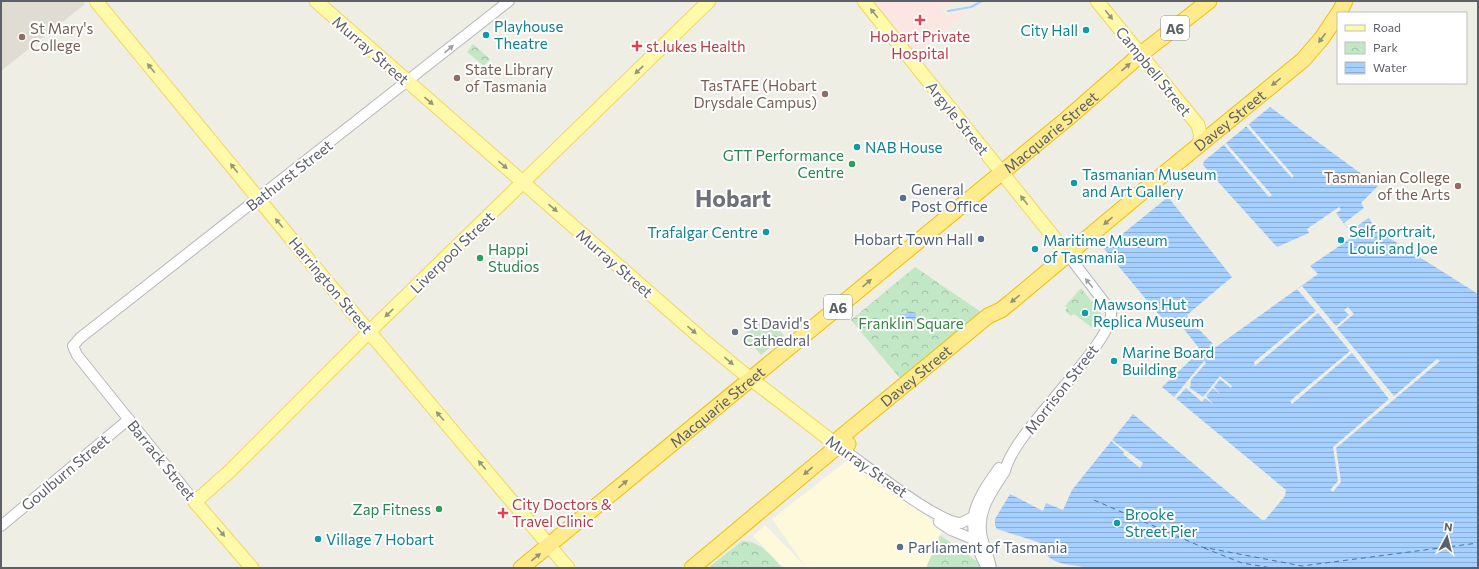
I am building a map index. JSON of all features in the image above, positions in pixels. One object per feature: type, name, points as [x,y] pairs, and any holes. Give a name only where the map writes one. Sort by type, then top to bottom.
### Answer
[{"type":"highway","name":"Macquarie Street","points":[[521,568],[1094,96],[1141,54],[1209,1]]},
{"type":"highway","name":"Davey Street","points":[[1339,12],[1345,1]]},
{"type":"highway","name":"Davey Street","points":[[692,568],[838,446],[838,440],[841,436],[988,316],[1001,310],[1198,145],[1303,60],[1322,38],[1337,16]]},
{"type":"main road","name":"Harrington Street","points":[[96,1],[568,568]]},
{"type":"main road","name":"Murray Street","points":[[316,1],[523,183],[750,378],[838,446]]},
{"type":"main road","name":"Liverpool Street","points":[[195,502],[230,471],[370,331],[709,1]]},
{"type":"main road","name":"Argyle Street","points":[[864,1],[1068,255]]},
{"type":"main road","name":"Campbell Street","points":[[1097,1],[1198,125],[1201,137],[1198,145]]},
{"type":"main road","name":"Barrack Street","points":[[195,502],[252,568]]},
{"type":"street","name":"Bathurst Street","points":[[73,350],[72,346],[80,338],[509,1]]},
{"type":"street","name":"Argyle Street","points":[[1068,255],[1110,310]]},
{"type":"street","name":"Morrison Street","points":[[991,568],[980,542],[980,522],[983,509],[1005,471],[1005,466],[1018,445],[1076,371],[1108,327],[1112,316],[1110,310]]},
{"type":"street","name":"Barrack Street","points":[[73,350],[195,502]]},
{"type":"street","name":"Goulburn Street","points":[[1,526],[129,419]]},
{"type":"street","name":"Murray Street","points":[[838,446],[926,509],[948,521],[964,523],[973,517]]},
{"type":"street","name":"Morrison Street","points":[[987,568],[973,517],[980,496],[999,468],[1005,466]]},
{"type":"street","name":"Murray Street","points":[[926,509],[932,517],[946,527],[980,542]]},
{"type":"shaded area","name":"St Mary's College","points":[[1,1],[83,1],[85,4],[1,71]]},
{"type":"shaded area","name":"Hobart Private Hospital","points":[[875,1],[964,1],[941,6],[940,12],[947,15],[968,11],[919,51],[914,50]]},
{"type":"shaded area","points":[[849,459],[917,505],[933,522],[943,529],[926,568],[784,568],[753,536],[765,525],[806,567],[772,519]]},
{"type":"green space","points":[[473,44],[490,59],[484,66],[467,52]]},
{"type":"green space","name":"Franklin Square","points":[[915,267],[984,314],[903,382],[851,320]]},
{"type":"green space","points":[[1081,288],[1103,316],[1095,330],[1074,314],[1071,316],[1065,311],[1067,308],[1065,306]]},
{"type":"green space","points":[[767,316],[784,336],[761,355],[754,347],[751,349],[741,337]]},
{"type":"green space","points":[[940,535],[978,562],[980,568],[926,568]]},
{"type":"green space","points":[[742,541],[755,543],[760,546],[782,568],[708,568]]},
{"type":"water","points":[[1270,107],[1378,186],[1361,203],[1375,229],[1478,294],[1478,568],[1088,568],[1060,563],[1053,560],[1045,551],[1044,544],[997,529],[995,526],[995,519],[1010,494],[1043,511],[1046,503],[1063,510],[1072,490],[1133,414],[1262,520],[1265,520],[1285,496],[1286,490],[1162,387],[1198,353],[1199,348],[1179,323],[1171,329],[1104,249],[1168,197],[1232,277],[1188,314],[1187,317],[1216,347],[1318,274],[1310,266],[1351,238],[1351,233],[1336,213],[1341,210],[1339,207],[1307,229],[1309,233],[1277,247],[1203,165],[1204,161]]},
{"type":"water","points":[[910,311],[916,313],[916,318],[911,322],[911,327],[906,326],[902,330],[896,329],[896,322],[900,319],[900,314],[905,314]]},
{"type":"pier","points":[[1248,124],[1294,176],[1292,178],[1246,126]]},
{"type":"pier","points":[[1226,143],[1272,195],[1269,197],[1224,145]]},
{"type":"pier","points":[[1364,208],[1370,217],[1350,231],[1344,223]]},
{"type":"pier","points":[[1302,286],[1336,326],[1349,315],[1344,310],[1348,307],[1354,314],[1337,328],[1394,396],[1437,359],[1440,361],[1336,448],[1341,482],[1333,492],[1330,490],[1338,481],[1333,447],[1389,399],[1352,353],[1292,404],[1290,401],[1350,351],[1318,313],[1255,366],[1254,362],[1316,311],[1297,289]]},
{"type":"pier","points":[[1204,361],[1206,363],[1191,380],[1190,388],[1203,397],[1220,376],[1232,386],[1231,388],[1220,379],[1214,387],[1221,395],[1213,388],[1206,396],[1214,405],[1205,398],[1202,402],[1186,388],[1176,399],[1174,397]]},
{"type":"pier","points":[[1112,440],[1143,463],[1140,468],[1123,454],[1124,452],[1111,441]]},
{"type":"waterway","points":[[948,11],[971,7],[982,1]]},
{"type":"ferry route","points":[[1094,500],[1202,547],[1302,566],[1478,543]]},
{"type":"ferry route","points":[[1204,548],[1242,563],[1272,568]]},
{"type":"place","name":"Hobart Private Hospital","points":[[920,20]]},
{"type":"place","name":"City Hall","points":[[1086,30]]},
{"type":"place","name":"Playhouse Theatre","points":[[486,35]]},
{"type":"place","name":"St Mary's College","points":[[22,37]]},
{"type":"place","name":"st.lukes Health","points":[[637,46]]},
{"type":"place","name":"State Library of Tasmania","points":[[457,78]]},
{"type":"place","name":"TasTAFE (Hobart Drysdale Campus)","points":[[825,94]]},
{"type":"place","name":"NAB House","points":[[857,147]]},
{"type":"place","name":"GTT Performance Centre","points":[[852,164]]},
{"type":"place","name":"Tasmanian Museum and Art Gallery","points":[[1074,183]]},
{"type":"place","name":"Tasmanian College of the Arts","points":[[1458,186]]},
{"type":"place","name":"General Post Office","points":[[903,198]]},
{"type":"place","name":"Trafalgar Centre","points":[[766,232]]},
{"type":"place","name":"Hobart Town Hall","points":[[981,239]]},
{"type":"place","name":"Self portrait, Louis and Joe","points":[[1341,240]]},
{"type":"place","name":"Maritime Museum of Tasmania","points":[[1035,249]]},
{"type":"place","name":"Happi Studios","points":[[480,258]]},
{"type":"place","name":"Mawsons Hut Replica Museum","points":[[1085,313]]},
{"type":"place","name":"St David's Cathedral","points":[[735,332]]},
{"type":"place","name":"Marine Board Building","points":[[1114,361]]},
{"type":"place","name":"Zap Fitness","points":[[439,509]]},
{"type":"place","name":"City Doctors & Travel Clinic","points":[[503,513]]},
{"type":"place","name":"Brooke Street Pier","points":[[1117,523]]},
{"type":"place","name":"Village 7 Hobart","points":[[318,539]]},
{"type":"place","name":"Parliament of Tasmania","points":[[900,547]]},
{"type":"district","name":"Hobart","points":[[733,198]]}]
